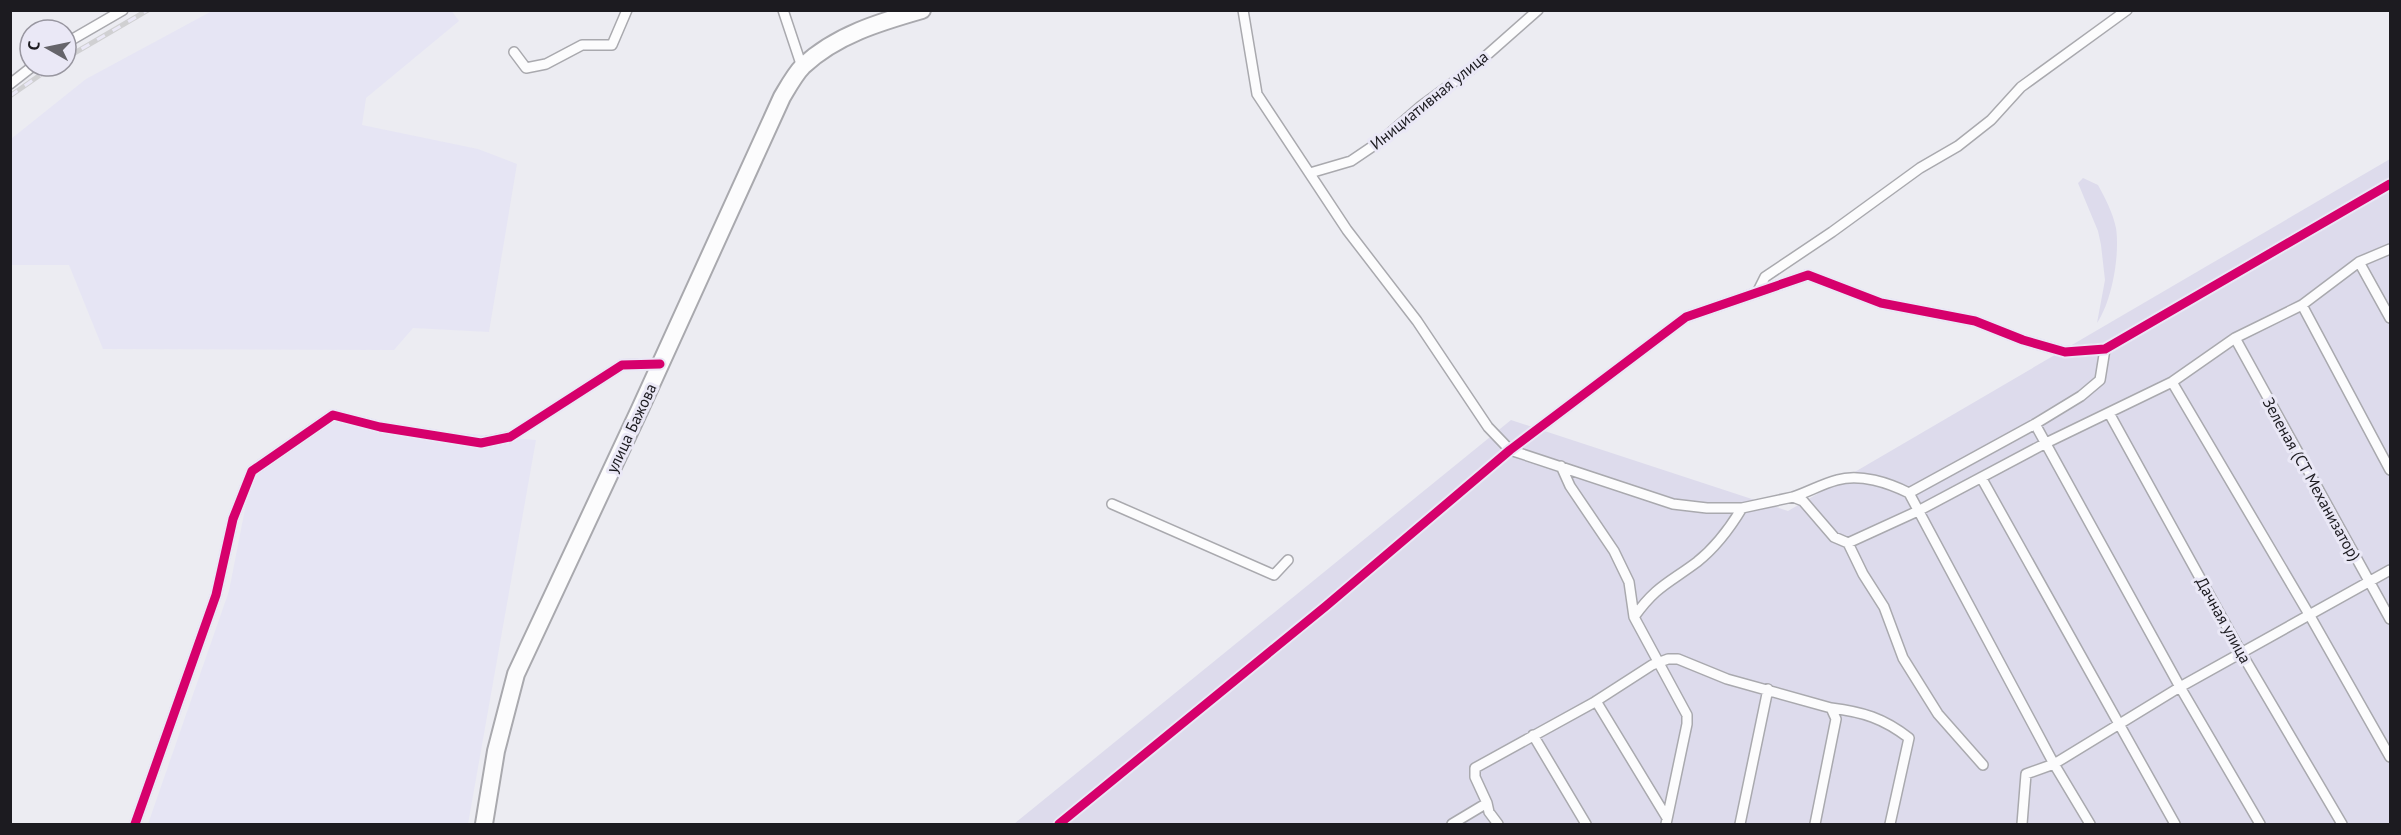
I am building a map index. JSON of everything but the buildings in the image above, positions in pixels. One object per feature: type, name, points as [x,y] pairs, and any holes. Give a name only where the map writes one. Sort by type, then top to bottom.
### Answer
[{"type":"highway","name":"улица Бажова","points":[[484,825],[496,751],[516,674],[782,97],[802,67],[825,49],[872,24],[922,10]]},
{"type":"street","points":[[78,36],[123,10]]},
{"type":"street","points":[[514,52],[526,68],[546,64],[582,45],[612,45],[627,10]]},
{"type":"street","points":[[783,10],[802,67]]},
{"type":"street","points":[[1243,10],[1257,94],[1347,230],[1417,321],[1488,428],[1510,450],[1673,504],[1707,508],[1742,508],[1793,497],[1839,479],[1889,483],[1910,493],[2054,764],[2090,825]]},
{"type":"street","name":"Инициативная улица","points":[[1310,173],[1351,161],[1382,140],[1470,70],[1538,10]]},
{"type":"street","points":[[1757,293],[1765,277],[1920,168],[1958,146],[1991,120],[2021,87],[2127,10]]},
{"type":"street","points":[[1059,825],[1326,606],[1510,450],[1686,317],[1808,275],[1881,303],[1975,321],[2024,340],[2065,352],[2105,349],[2391,184]]},
{"type":"street","points":[[1848,543],[1918,511],[2046,443],[2172,382],[2235,338],[2302,304],[2359,262],[2391,249]]},
{"type":"street","points":[[2359,262],[2391,318]]},
{"type":"street","points":[[2302,304],[2391,470]]},
{"type":"street","name":"Зеленая (СТ Механизатор)","points":[[2235,338],[2391,619]]},
{"type":"street","points":[[1910,493],[2081,396],[2100,380],[2105,349]]},
{"type":"street","points":[[135,825],[216,595],[233,519],[252,471],[333,415],[380,427],[481,443],[510,437],[622,365],[660,364]]},
{"type":"street","points":[[2172,382],[2391,757]]},
{"type":"street","name":"Дачная улица","points":[[2109,413],[2242,654],[2342,825]]},
{"type":"street","points":[[2035,424],[2180,687],[2260,825]]},
{"type":"street","points":[[1561,466],[1570,486],[1614,551],[1629,582],[1634,617],[1687,715],[1666,821]]},
{"type":"street","points":[[1982,479],[2175,825]]},
{"type":"street","points":[[1793,497],[1803,501],[1834,537],[1848,543],[1863,574],[1884,607],[1909,667],[1938,714],[1983,765]]},
{"type":"street","points":[[1112,504],[1274,575],[1288,560]]},
{"type":"street","points":[[1634,617],[1659,587],[1698,561],[1729,531],[1742,508]]},
{"type":"street","points":[[2022,825],[2026,774],[2054,764],[2180,687],[2391,570]]},
{"type":"street","points":[[1498,825],[1489,812],[1474,777],[1475,768],[1668,658],[1678,659],[1727,679],[1831,708],[1852,710],[1890,723],[1909,738],[1890,825]]},
{"type":"street","points":[[1740,825],[1768,689]]},
{"type":"street","points":[[1596,701],[1666,821]]},
{"type":"street","points":[[1815,825],[1836,719],[1831,708]]},
{"type":"street","points":[[1533,735],[1586,825]]},
{"type":"street","points":[[1452,825],[1487,803]]},
{"type":"shaded area","points":[[451,10],[459,21],[366,98],[362,125],[478,149],[517,164],[489,332],[413,328],[394,350],[103,349],[69,265],[11,265],[11,139],[86,79],[212,11]]},
{"type":"shaded area","points":[[2390,159],[2390,824],[1014,824],[1511,420],[1788,511]]},
{"type":"shaded area","points":[[2083,178],[2098,185],[2111,211],[2116,228],[2117,251],[2114,277],[2107,303],[2097,323],[2105,280],[2098,231],[2078,183]]},
{"type":"shaded area","points":[[333,421],[536,440],[468,824],[148,824],[229,591],[252,473]]},
{"type":"railway","points":[[78,51],[148,10]]},
{"type":"railway","points":[[10,96],[36,78]]},
{"type":"cycle path","points":[[1059,824],[1326,606],[1510,450],[1686,317],[1808,275],[1881,303],[1975,321],[2023,340],[2065,352],[2105,349],[2390,184]]},
{"type":"cycle path","points":[[135,824],[216,595],[233,519],[252,471],[333,415],[380,427],[481,443],[510,437],[622,365],[660,364]]}]
